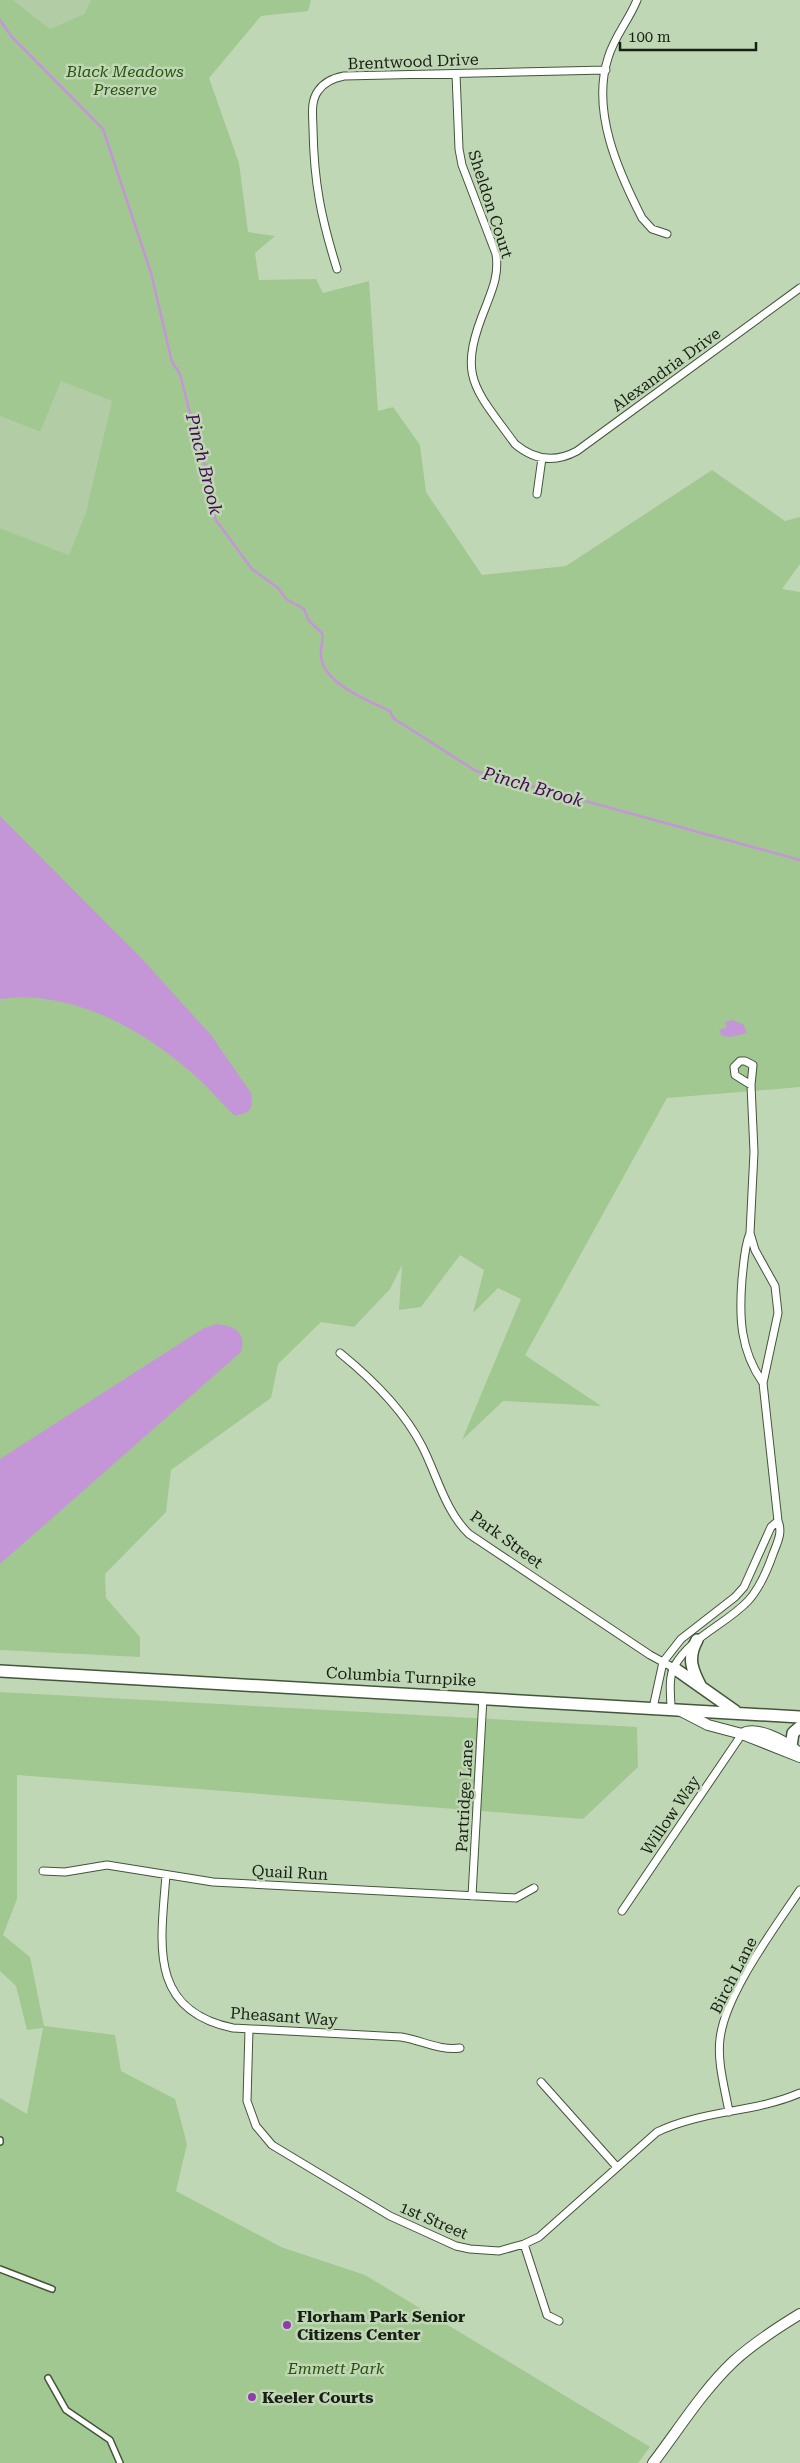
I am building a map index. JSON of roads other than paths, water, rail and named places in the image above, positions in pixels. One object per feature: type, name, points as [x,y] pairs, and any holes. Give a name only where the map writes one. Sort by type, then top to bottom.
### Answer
[{"type":"main road","points":[[697,1640],[690,1657],[693,1672],[702,1688]]},
{"type":"main road","points":[[674,1668],[737,1712]]},
{"type":"main road","name":"Columbia Turnpike","points":[[0,1671],[483,1697],[800,1717]]},
{"type":"main road","points":[[674,1709],[708,1725],[742,1734],[752,1730],[797,1752]]},
{"type":"main road","points":[[797,1752],[794,1733],[800,1727]]},
{"type":"main road","points":[[653,2463],[717,2379],[733,2362],[763,2338],[800,2314]]},
{"type":"street","points":[[637,0],[613,46],[606,70],[601,100],[607,132],[642,218],[652,229],[667,234]]},
{"type":"street","name":"Brentwood Drive","points":[[338,269],[326,234],[315,179],[313,105],[317,91],[330,80],[344,76],[606,70]]},
{"type":"street","name":"Sheldon Court","points":[[456,74],[459,149],[462,165],[496,254],[498,264],[495,284],[474,334],[470,361],[472,373],[478,393],[515,444],[532,455],[542,458]]},
{"type":"street","name":"Alexandria Drive","points":[[542,458],[562,457],[577,450],[800,288]]},
{"type":"street","points":[[537,494],[542,458]]},
{"type":"street","points":[[751,1085],[754,1152],[750,1233],[745,1246],[740,1317],[742,1332],[756,1373],[763,1383]]},
{"type":"street","points":[[674,1709],[671,1676],[674,1668],[697,1640],[742,1606],[757,1589],[781,1529],[778,1522],[763,1383],[778,1313],[778,1300],[775,1286],[755,1250],[750,1233]]},
{"type":"street","name":"Park Street","points":[[340,1354],[380,1389],[409,1425],[422,1446],[454,1517],[465,1529],[674,1668]]},
{"type":"street","points":[[653,1708],[663,1662],[681,1640],[735,1597],[744,1587],[771,1527],[778,1522]]},
{"type":"street","name":"Partridge Lane","points":[[472,1896],[483,1697]]},
{"type":"street","name":"Willow Way","points":[[622,1911],[742,1734]]},
{"type":"street","name":"Quail Run","points":[[43,1871],[65,1872],[107,1865],[213,1882],[516,1898],[534,1888]]},
{"type":"street","name":"Pheasant Way","points":[[166,1875],[161,1948],[162,1963],[170,1986],[186,2005],[212,2022],[233,2028],[400,2037],[417,2040],[447,2050],[460,2048]]},
{"type":"street","name":"Birch Lane","points":[[729,2112],[720,2054],[723,2025],[745,1975],[800,1890]]},
{"type":"street","name":"1st Street","points":[[249,2029],[247,2101],[256,2126],[278,2151],[390,2216],[456,2246],[484,2251],[499,2251],[524,2244],[543,2234],[646,2138],[662,2129],[774,2102],[800,2093]]},
{"type":"street","points":[[541,2082],[616,2166]]},
{"type":"street","points":[[524,2244],[547,2315],[558,2322]]},
{"type":"street","points":[[0,2268],[52,2289]]},
{"type":"street","points":[[48,2378],[66,2410],[110,2440],[120,2463]]},
{"type":"waterway","name":"Pinch Brook","points":[[0,20],[11,36],[103,129],[151,273],[172,362],[180,374],[198,445],[210,478],[215,519],[252,569],[278,588],[286,599],[304,609],[309,621],[322,633],[321,657],[324,667],[330,675],[360,697],[390,711],[393,718],[476,771],[800,860]]},
{"type":"place","name":"Florham Park Senior Citizens Center","points":[[287,2325]]},
{"type":"place","name":"Keeler Courts","points":[[252,2397]]},
{"type":"park label","name":"Black Meadows Preserve","points":[[125,80]]},
{"type":"park label","name":"Emmett Park","points":[[336,2368]]}]
